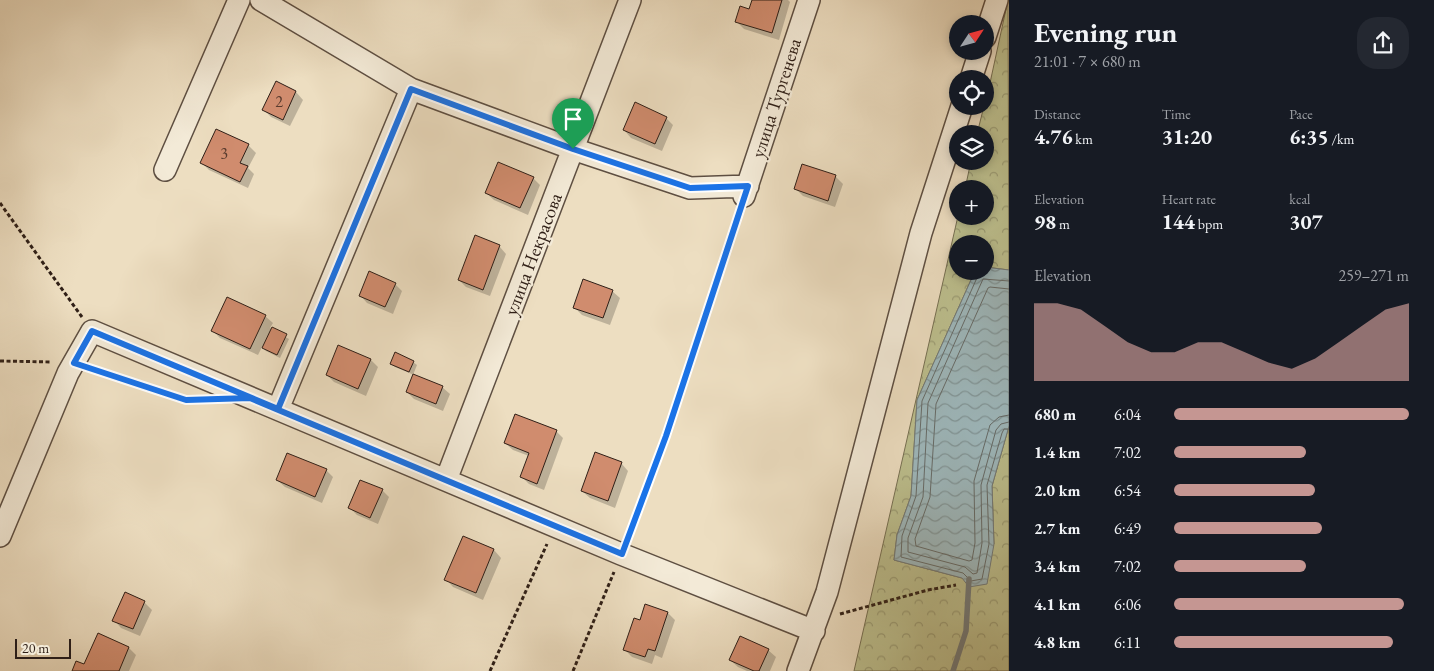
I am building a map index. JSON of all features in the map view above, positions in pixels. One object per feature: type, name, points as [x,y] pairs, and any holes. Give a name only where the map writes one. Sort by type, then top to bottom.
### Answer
[{"type":"lane","points":[[165,170],[239,0]]},
{"type":"lane","points":[[261,0],[411,89],[573,149],[690,188],[746,191]]},
{"type":"lane","name":"улица Некрасова","points":[[446,480],[630,0]]},
{"type":"lane","name":"улица Тургенева","points":[[746,191],[809,0]]},
{"type":"lane","points":[[992,15],[997,0]]},
{"type":"lane","points":[[278,409],[411,89]]},
{"type":"lane","points":[[798,671],[827,592],[921,233],[959,115]]},
{"type":"lane","points":[[0,536],[68,373],[92,331],[622,554],[814,630]]},
{"type":"path","points":[[573,671],[622,554],[666,436],[746,191]]},
{"type":"path","points":[[0,203],[92,331]]},
{"type":"path","points":[[0,361],[74,363],[186,400],[205,399]]},
{"type":"path","points":[[490,671],[556,526]]},
{"type":"path","points":[[814,630],[840,614],[928,590],[956,585]]},
{"type":"green space","points":[[1008,0],[1009,270],[994,268],[994,235],[954,235],[956,225],[994,225],[994,180],[967,180],[969,170],[994,170],[994,125],[979,125],[982,115],[994,115],[993,70]]},
{"type":"green space","points":[[949,255],[949,280],[971,280],[917,400],[911,496],[897,535],[894,560],[962,578],[994,544],[992,486],[1009,426],[1009,671],[854,671]]},
{"type":"water","points":[[994,268],[1009,270],[1009,426],[992,486],[994,544],[987,584],[969,587],[962,578],[894,560],[897,535],[911,496],[917,400],[971,280],[994,280]]},
{"type":"building","points":[[752,0],[782,0],[772,33],[735,22],[740,6],[749,9]]},
{"type":"building","points":[[276,81],[296,91],[283,120],[262,110]]},
{"type":"building","points":[[635,102],[667,117],[655,144],[623,130]]},
{"type":"building","points":[[216,129],[249,144],[240,163],[248,166],[240,182],[200,163]]},
{"type":"building","points":[[498,162],[534,177],[520,208],[485,193]]},
{"type":"building","points":[[802,164],[836,175],[828,201],[794,189]]},
{"type":"building","points":[[475,235],[500,245],[483,290],[458,280]]},
{"type":"building","points":[[369,271],[396,283],[385,307],[359,296]]},
{"type":"building","points":[[583,279],[613,290],[603,318],[573,308]]},
{"type":"building","points":[[227,297],[266,315],[250,349],[211,331]]},
{"type":"building","points":[[272,327],[287,334],[277,355],[262,348]]},
{"type":"building","points":[[338,345],[371,359],[358,389],[326,375]]},
{"type":"building","points":[[395,352],[414,361],[409,372],[390,364]]},
{"type":"building","points":[[413,374],[443,386],[436,404],[406,392]]},
{"type":"building","points":[[515,414],[557,430],[537,484],[520,477],[529,453],[504,443]]},
{"type":"building","points":[[595,452],[622,462],[608,501],[581,491]]},
{"type":"building","points":[[287,453],[327,469],[315,497],[276,480]]},
{"type":"building","points":[[360,480],[383,489],[370,518],[348,508]]},
{"type":"building","points":[[463,536],[494,549],[476,593],[444,580]]},
{"type":"building","points":[[125,592],[145,601],[133,629],[112,621]]},
{"type":"building","points":[[645,604],[668,612],[655,651],[648,649],[645,657],[623,650],[634,618],[640,620]]},
{"type":"building","points":[[98,633],[129,647],[119,671],[72,671],[76,661],[84,664]]},
{"type":"building","points":[[740,636],[769,649],[759,671],[754,671],[729,660]]},
{"type":"waterway","points":[[953,671],[966,631],[969,579]]},
{"type":"route","points":[[411,89],[573,149],[690,188],[748,186],[666,436],[622,554],[250,398],[186,400],[74,363],[92,331],[278,409],[411,89]]}]
